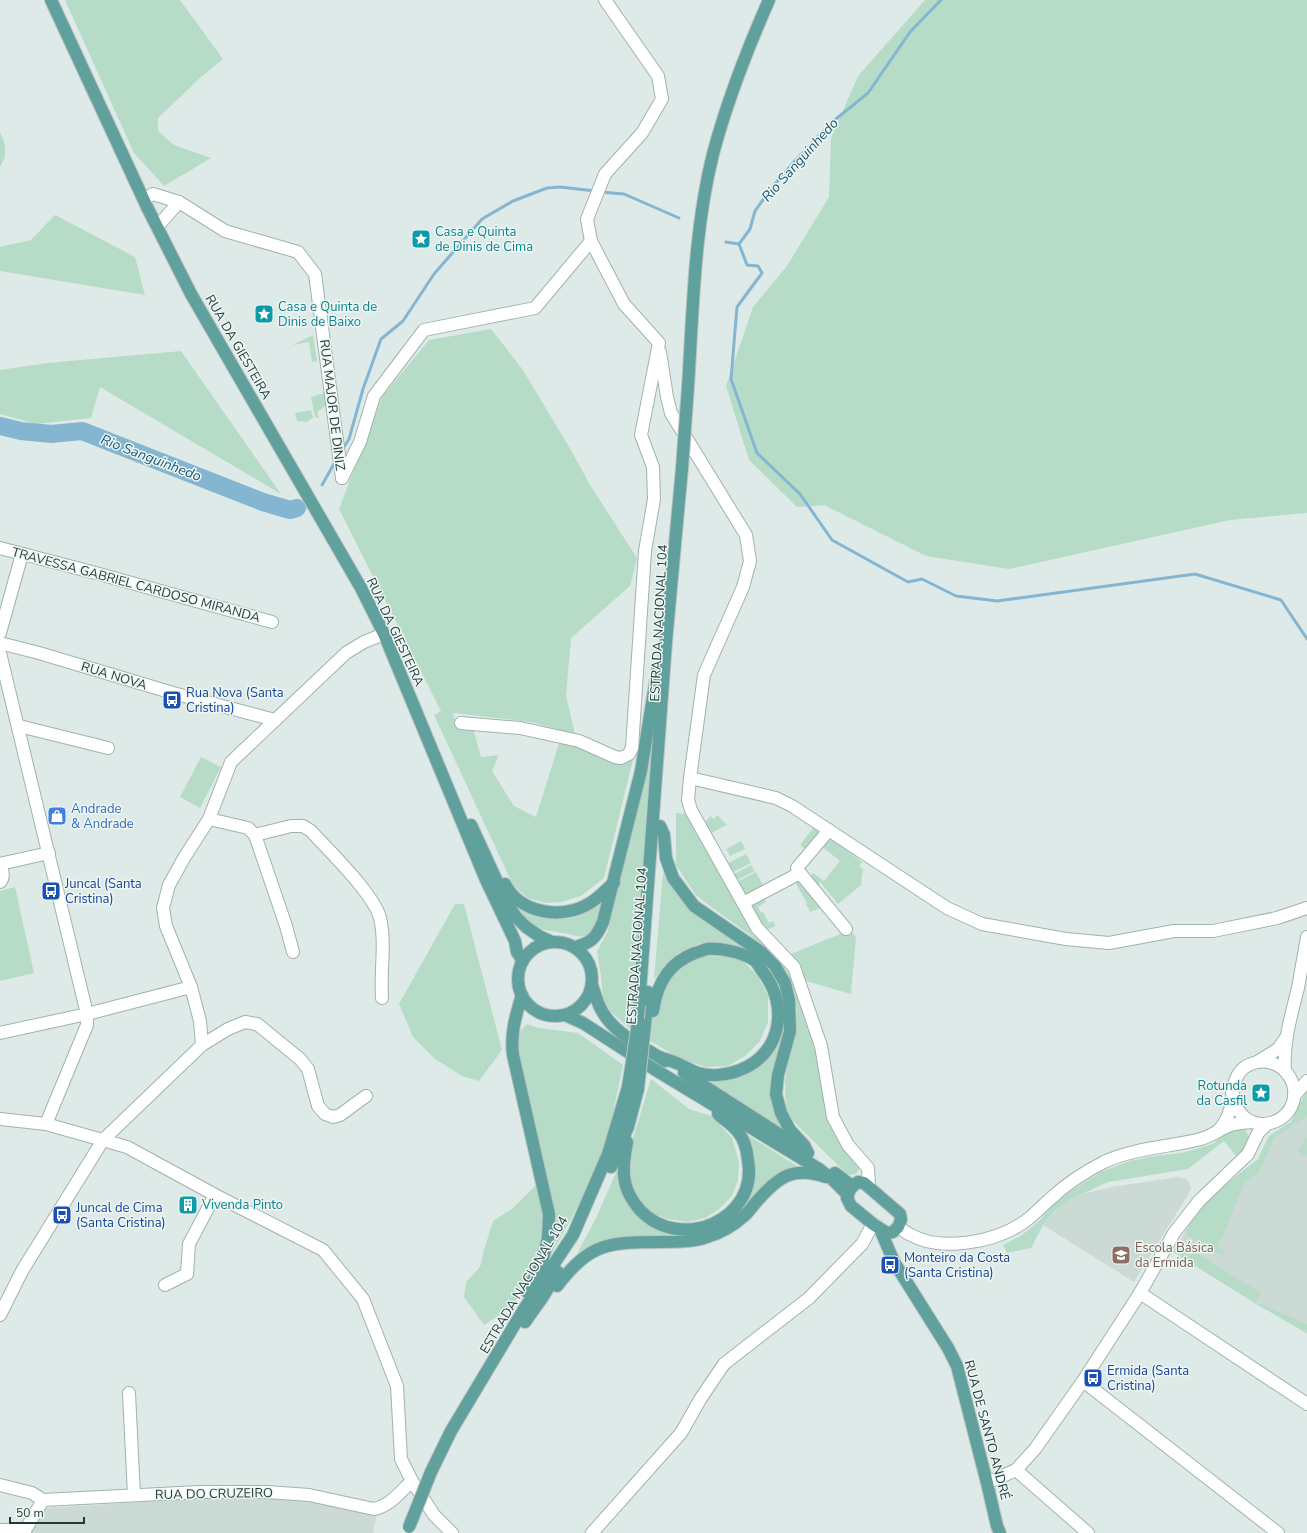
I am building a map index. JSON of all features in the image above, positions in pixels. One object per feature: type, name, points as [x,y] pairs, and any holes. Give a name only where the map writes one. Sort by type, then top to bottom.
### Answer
[{"type":"main road","name":"RUA DA GIESTEIRA","points":[[51,0],[157,227],[191,294],[361,588],[384,634],[412,703]]},
{"type":"main road","points":[[677,538],[695,273],[704,200],[713,156],[725,111],[747,49],[769,0]]},
{"type":"main road","name":"ESTRADA NACIONAL 104","points":[[478,1388],[542,1298],[579,1237],[628,1127],[633,1088],[666,642],[677,538]]},
{"type":"main road","name":"ESTRADA NACIONAL 104","points":[[478,1388],[524,1309],[573,1235],[608,1154],[633,1088],[645,1025],[673,642],[677,538]]},
{"type":"main road","points":[[575,947],[585,944],[597,936],[603,922],[641,771],[661,646],[666,642]]},
{"type":"main road","points":[[412,703],[467,815],[507,903],[516,917],[526,927],[539,936],[552,942],[568,944],[575,947],[583,954],[589,963],[592,974],[592,985],[589,995],[583,1004],[575,1011],[554,1017],[535,1011],[527,1004],[518,984],[519,972],[523,961],[530,951],[540,945],[552,942]]},
{"type":"main road","points":[[412,703],[486,880],[515,941],[517,952],[523,961]]},
{"type":"main road","points":[[467,815],[478,828],[510,894],[526,906],[549,912],[561,913],[590,904],[614,883]]},
{"type":"main road","points":[[660,826],[664,835],[666,858],[673,878],[694,906],[761,952],[775,966],[785,983],[789,1000],[790,1031],[778,1075],[776,1094],[781,1113],[790,1130],[804,1145],[808,1154]]},
{"type":"main road","points":[[645,1025],[651,1022],[655,998],[664,977],[683,958],[706,949],[730,951],[754,960],[770,980],[778,1003],[778,1022],[774,1039],[766,1052],[746,1068],[730,1074],[712,1075],[698,1073],[659,1057]]},
{"type":"main road","points":[[592,985],[602,1011],[613,1025],[626,1037],[808,1154],[850,1191]]},
{"type":"main road","points":[[522,995],[511,1042],[549,1214],[548,1238],[542,1263],[524,1300],[524,1309]]},
{"type":"main road","points":[[565,1015],[583,1023],[712,1104],[819,1168],[850,1191]]},
{"type":"main road","points":[[628,1127],[624,1164],[625,1183],[632,1201],[648,1219],[664,1226],[683,1231],[704,1228],[724,1218],[735,1208],[746,1191],[750,1170],[746,1148],[738,1132],[714,1111],[712,1104]]},
{"type":"main road","points":[[542,1298],[550,1294],[582,1258],[598,1248],[630,1242],[682,1242],[707,1237],[728,1228],[744,1216],[772,1184],[785,1176],[800,1172],[815,1173],[832,1179]]},
{"type":"main road","points":[[891,1255],[895,1229],[901,1220],[900,1214],[864,1183],[858,1182],[850,1191],[847,1198],[851,1206],[887,1233],[895,1229]]},
{"type":"main road","name":"RUA DE SANTO ANDRÉ","points":[[877,1226],[891,1255],[948,1348],[957,1366],[987,1483],[996,1531]]},
{"type":"main road","points":[[409,1530],[432,1472],[452,1431],[478,1388]]},
{"type":"street","points":[[605,0],[658,76],[662,99],[642,133],[605,174],[587,219],[591,241],[624,304],[659,343],[667,397],[671,413],[746,535],[750,562],[743,587],[704,675],[688,800],[691,810],[757,928],[794,967],[821,1046],[833,1117],[848,1145],[868,1168],[869,1187]]},
{"type":"street","name":"RUA MAJOR DE DINIZ","points":[[144,199],[153,194],[179,202],[225,231],[298,252],[315,274],[342,478],[360,442],[374,396],[424,330],[535,308],[591,241]]},
{"type":"street","points":[[157,227],[179,202]]},
{"type":"street","points":[[461,723],[520,728],[579,740],[615,757],[622,758],[629,754],[632,748],[645,551],[654,499],[653,467],[641,435],[659,343]]},
{"type":"street","name":"TRAVESSA GABRIEL CARDOSO MIRANDA","points":[[0,548],[272,622]]},
{"type":"street","points":[[0,633],[22,554]]},
{"type":"street","points":[[202,1045],[200,1021],[191,987],[166,926],[163,908],[169,885],[209,819],[231,762],[346,653],[364,642],[384,634]]},
{"type":"street","name":"RUA NOVA","points":[[0,643],[39,653],[173,694],[276,720]]},
{"type":"street","points":[[0,653],[87,1014],[87,1025],[46,1124]]},
{"type":"street","points":[[18,726],[108,748]]},
{"type":"street","points":[[690,778],[776,798],[792,806],[947,908],[982,924],[1066,939],[1109,943],[1174,931],[1213,931],[1277,918],[1307,908]]},
{"type":"street","points":[[209,819],[248,828],[255,835],[286,926],[293,952]]},
{"type":"street","points":[[255,835],[290,826],[303,826],[311,831],[365,890],[380,916],[383,938],[381,984],[382,998]]},
{"type":"street","points":[[743,903],[797,866],[829,830]]},
{"type":"street","points":[[0,882],[3,874],[0,864],[49,853]]},
{"type":"street","points":[[797,866],[846,929]]},
{"type":"street","points":[[895,1229],[928,1241],[948,1244],[968,1243],[988,1239],[1006,1233],[1023,1223],[1058,1192],[1079,1176],[1104,1162],[1136,1152],[1204,1138],[1236,1123],[1252,1122],[1267,1124],[1277,1121],[1285,1115],[1291,1106],[1294,1096],[1293,1084],[1286,1072],[1284,1051],[1307,936]]},
{"type":"street","points":[[0,1033],[87,1014],[191,987]]},
{"type":"street","points":[[0,1315],[22,1271],[103,1140],[202,1045],[228,1029],[245,1022],[258,1024],[300,1059],[308,1069],[318,1106],[325,1114],[334,1117],[340,1115],[366,1096]]},
{"type":"street","points":[[1216,1132],[1222,1126],[1229,1114],[1234,1082],[1238,1073],[1246,1066],[1278,1049],[1286,1038]]},
{"type":"street","points":[[1256,1062],[1271,1063],[1286,1072],[1307,1074]]},
{"type":"street","points":[[1294,1096],[1307,1081]]},
{"type":"street","points":[[1232,1092],[1233,1102],[1237,1111],[1244,1118],[1252,1122]]},
{"type":"street","points":[[0,1119],[46,1124],[128,1148],[215,1195],[323,1250],[363,1299],[398,1386],[402,1459],[412,1481],[434,1515],[452,1533]]},
{"type":"street","points":[[987,1483],[1016,1470],[1035,1449],[1084,1380],[1140,1292],[1174,1233],[1199,1201],[1248,1154],[1258,1133],[1267,1124]]},
{"type":"street","points":[[165,1285],[188,1274],[189,1244],[215,1195]]},
{"type":"street","points":[[592,1533],[681,1433],[701,1398],[724,1364],[809,1298],[862,1244],[877,1226]]},
{"type":"street","points":[[1140,1292],[1307,1404]]},
{"type":"street","points":[[1084,1380],[1278,1533]]},
{"type":"street","points":[[129,1393],[134,1496]]},
{"type":"street","points":[[1016,1470],[1088,1533]]},
{"type":"street","name":"RUA DO CRUZEIRO","points":[[43,1500],[199,1492],[267,1492],[309,1495],[374,1509],[382,1507],[388,1503],[412,1481]]},
{"type":"street","points":[[0,1485],[32,1493],[43,1500],[25,1533],[20,1530],[0,1530]]},
{"type":"shaded area","points":[[1307,1090],[1307,1334],[1173,1252],[1203,1202],[1258,1159],[1269,1136],[1291,1122]]},
{"type":"shaded area","name":"Escola Básica da Ermida","points":[[1178,1177],[1186,1179],[1189,1182],[1191,1188],[1189,1193],[1134,1282],[1043,1225],[1063,1204],[1083,1194],[1111,1187]]},
{"type":"shaded area","points":[[225,1497],[300,1499],[377,1514],[373,1533],[27,1533],[45,1508]]},
{"type":"green space","points":[[65,0],[180,0],[223,59],[200,78],[158,118],[158,131],[174,145],[211,158],[164,186],[134,153]]},
{"type":"green space","points":[[925,0],[1307,0],[1307,513],[1230,520],[1009,569],[926,556],[824,505],[797,507],[749,460],[726,386],[753,307],[787,266],[829,197],[831,138],[858,76]]},
{"type":"green space","points":[[0,132],[4,141],[5,154],[0,167]]},
{"type":"green space","points":[[55,215],[135,257],[145,295],[0,271],[0,247],[31,240]]},
{"type":"green space","points":[[491,329],[523,370],[571,450],[590,485],[637,558],[630,586],[571,638],[566,696],[575,734],[531,722],[453,713],[456,725],[473,728],[481,757],[499,755],[492,771],[514,806],[536,817],[560,740],[633,760],[604,878],[581,896],[561,902],[546,903],[528,898],[513,885],[434,715],[441,711],[339,509],[382,397],[429,340]]},
{"type":"green space","points":[[313,335],[317,361],[312,362],[309,342],[292,345]]},
{"type":"green space","points":[[181,351],[281,494],[100,387],[91,418],[36,424],[0,414],[0,370],[47,363]]},
{"type":"green space","points":[[324,393],[327,405],[317,412],[319,418],[315,417],[311,397]]},
{"type":"green space","points":[[311,410],[313,418],[306,422],[297,421],[295,413]]},
{"type":"green space","points":[[653,728],[633,995],[661,997],[670,976],[688,961],[706,956],[731,957],[743,961],[758,976],[768,996],[768,1022],[760,1041],[745,1056],[728,1066],[707,1067],[682,1060],[629,1028],[611,1012],[603,998],[597,951],[608,931]]},
{"type":"green space","points":[[201,757],[221,767],[200,808],[180,797]]},
{"type":"green space","points":[[676,813],[689,814],[735,902],[759,938],[788,967],[818,1054],[827,1116],[834,1134],[860,1165],[858,1172],[852,1175],[847,1174],[800,1128],[792,1119],[786,1107],[785,1081],[797,1012],[793,988],[787,971],[771,953],[750,935],[695,894],[676,865]]},
{"type":"green space","points":[[717,815],[727,825],[709,834],[704,824],[710,816],[714,819]]},
{"type":"green space","points":[[814,827],[823,833],[807,850],[800,845]]},
{"type":"green space","points":[[829,837],[862,862],[859,867],[863,868],[861,885],[838,904],[820,882],[817,887],[809,878],[813,873],[824,881],[840,861],[821,846]]},
{"type":"green space","points":[[741,841],[745,849],[730,856],[726,849]]},
{"type":"green space","points":[[746,854],[751,863],[733,872],[728,863]]},
{"type":"green space","points":[[751,865],[755,871],[737,880],[734,874]]},
{"type":"green space","points":[[756,872],[764,887],[743,898],[735,883]]},
{"type":"green space","points":[[663,873],[685,901],[760,959],[730,944],[701,943],[677,954],[654,979]]},
{"type":"green space","points":[[798,879],[824,907],[810,912],[806,904],[807,903],[794,880]]},
{"type":"green space","points":[[15,887],[34,973],[0,981],[0,891]]},
{"type":"green space","points":[[763,896],[766,902],[758,907],[761,913],[763,912],[769,923],[773,921],[776,926],[768,929],[749,909],[749,903]]},
{"type":"green space","points":[[455,904],[464,904],[502,1050],[479,1081],[462,1076],[435,1059],[413,1037],[399,1004]]},
{"type":"green space","points":[[601,904],[597,921],[593,929],[587,935],[581,937],[537,928],[528,922],[517,909],[540,917],[564,919],[579,916]]},
{"type":"green space","points":[[850,930],[856,937],[851,994],[806,981],[801,969],[791,954]]},
{"type":"green space","points":[[527,1024],[539,1028],[578,1033],[623,1065],[608,1137],[581,1201],[547,1262],[551,1248],[516,1057],[519,1035],[523,1027]]},
{"type":"green space","points":[[782,1031],[771,1095],[784,1132],[712,1083],[737,1077],[756,1068],[770,1054]]},
{"type":"green space","points":[[651,1079],[689,1109],[711,1116],[732,1138],[739,1162],[738,1180],[732,1196],[718,1210],[705,1218],[688,1222],[668,1219],[652,1213],[638,1200],[629,1180],[627,1158]]},
{"type":"green space","points":[[1307,1090],[1307,1116],[1275,1137],[1258,1174],[1245,1182],[1218,1247],[1226,1251],[1223,1254],[1216,1253],[1187,1235],[1186,1231],[1203,1202],[1258,1159],[1269,1136],[1291,1122]]},
{"type":"green space","points":[[1238,1128],[1245,1130],[1249,1137],[1247,1145],[1238,1158],[1224,1141],[1188,1169],[1108,1182],[1072,1199],[1056,1210],[1043,1225],[1031,1248],[1007,1253],[1003,1245],[1022,1235],[1042,1218],[1053,1205],[1072,1190],[1101,1172],[1130,1161],[1154,1156],[1182,1153],[1213,1144],[1228,1130]]},
{"type":"green space","points":[[743,1132],[800,1168],[737,1215],[749,1197],[754,1178]]},
{"type":"green space","points":[[1307,1136],[1307,1156],[1297,1151]]},
{"type":"green space","points":[[618,1168],[627,1198],[631,1207],[640,1219],[659,1230],[681,1236],[604,1242],[576,1256],[596,1218]]},
{"type":"green space","points":[[537,1184],[544,1223],[539,1249],[528,1282],[510,1309],[484,1325],[464,1297],[466,1282],[480,1267],[493,1221],[512,1209]]},
{"type":"green space","points":[[1179,1242],[1261,1293],[1256,1304],[1173,1252]]},
{"type":"green space","points":[[1256,1304],[1261,1304],[1307,1324],[1307,1333]]},
{"type":"waterway","name":"Rio Sanguinhedo","points":[[726,242],[739,244],[750,229],[755,211],[770,190],[831,123],[868,93],[910,32],[941,0]]},
{"type":"waterway","name":"Rio Sanguinhedo","points":[[342,450],[349,439],[363,389],[381,339],[403,321],[434,274],[482,219],[513,201],[547,188],[560,187],[595,191]]},
{"type":"waterway","name":"Rio Sanguinhedo","points":[[600,192],[624,194],[679,218]]},
{"type":"waterway","points":[[739,244],[747,265],[758,266],[762,273],[737,307],[731,379],[757,453],[800,494],[832,540],[908,582],[922,579],[956,596],[997,601],[1195,574],[1281,600],[1307,639]]},
{"type":"waterway","name":"Rio Sanguinhedo","points":[[0,426],[21,431],[51,434],[82,431],[263,502],[290,510],[297,508]]},
{"type":"waterway","name":"Rio Sanguinhedo","points":[[322,485],[335,462]]},
{"type":"place","name":"Casa e Quinta de Dinis de Cima","points":[[421,239]]},
{"type":"place","name":"Casa e Quinta de Dinis de Baixo","points":[[264,314]]},
{"type":"place","name":"Rua Nova (Santa Cristina)","points":[[172,700]]},
{"type":"place","name":"Andrade & Andrade","points":[[57,816]]},
{"type":"place","name":"Juncal (Santa Cristina)","points":[[51,891]]},
{"type":"place","name":"Rotunda da Casfil","points":[[1261,1093]]},
{"type":"place","name":"Vivenda Pinto","points":[[188,1205]]},
{"type":"place","name":"Juncal de Cima (Santa Cristina)","points":[[62,1215]]},
{"type":"place","name":"Escola Básica da Ermida","points":[[1121,1255]]},
{"type":"place","name":"Monteiro da Costa (Santa Cristina)","points":[[890,1265]]},
{"type":"place","name":"Ermida (Santa Cristina)","points":[[1093,1378]]}]
